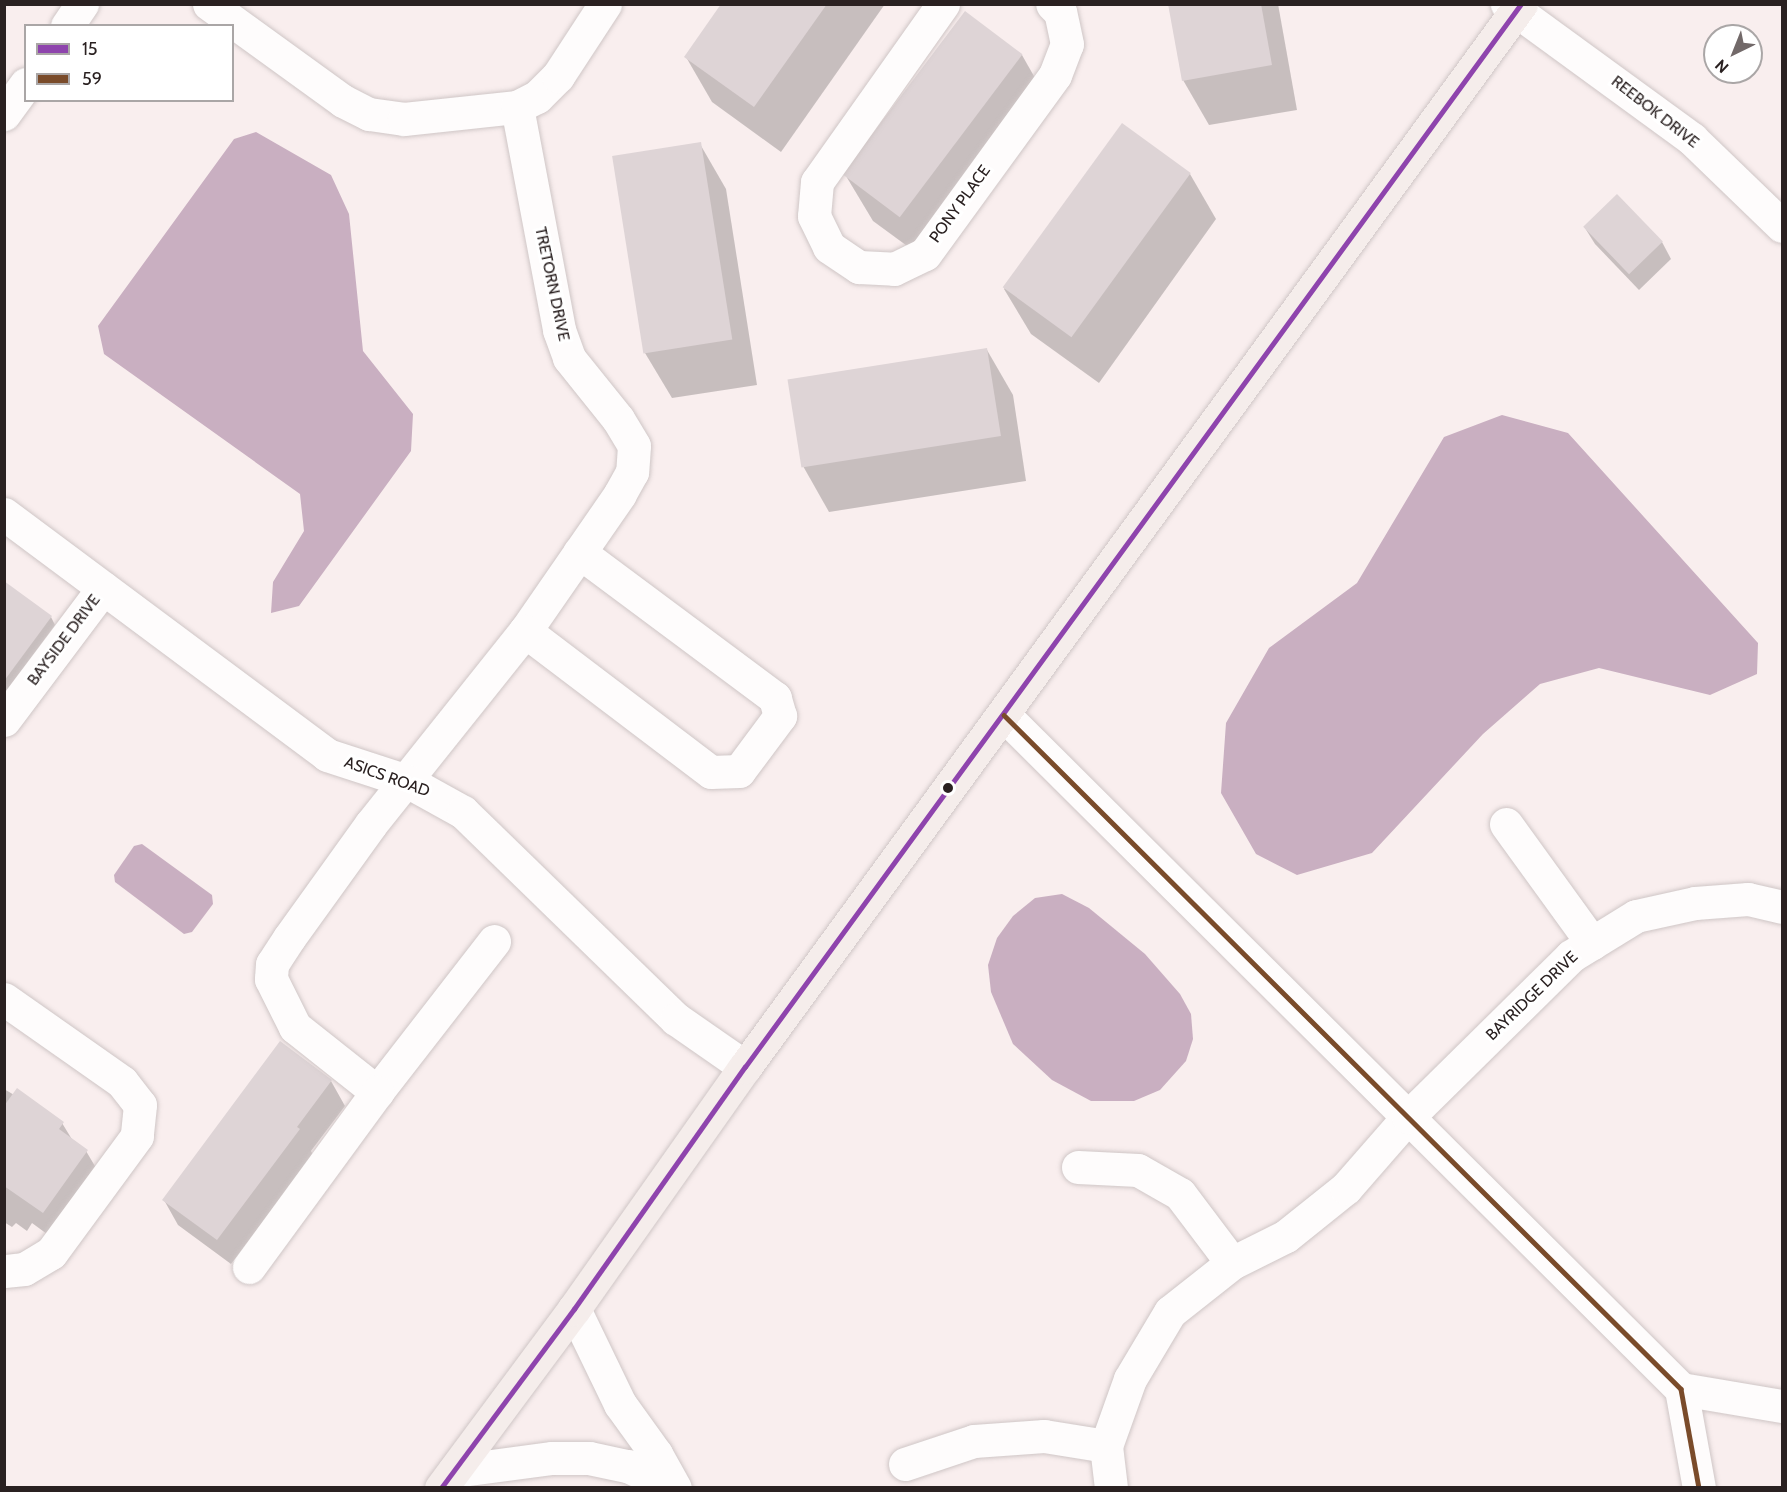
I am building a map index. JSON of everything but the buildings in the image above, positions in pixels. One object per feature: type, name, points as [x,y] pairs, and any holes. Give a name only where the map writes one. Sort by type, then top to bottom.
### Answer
[{"type":"main road","points":[[447,1479],[574,1309],[746,1067],[1004,715],[1515,7]]},
{"type":"street","points":[[68,24],[82,4]]},
{"type":"street","points":[[208,4],[343,101],[369,114],[404,119],[517,107],[537,97],[558,76],[605,4]]},
{"type":"street","name":"PONY PLACE","points":[[943,4],[817,182],[814,216],[829,248],[859,267],[894,269],[925,254],[1055,75],[1066,44],[1060,12],[1052,4]]},
{"type":"street","name":"REEBOK DRIVE","points":[[1515,7],[1692,139],[1782,226]]},
{"type":"street","points":[[4,114],[24,87]]},
{"type":"street","name":"TRETORN DRIVE","points":[[377,1092],[295,1027],[271,979],[272,964],[288,938],[371,824],[525,631],[632,472],[634,446],[618,419],[569,358],[559,330],[517,107]]},
{"type":"street","name":"ASICS ROAD","points":[[4,514],[327,755],[407,781],[462,812],[676,1019],[746,1067]]},
{"type":"street","points":[[525,631],[711,772],[739,771],[780,716],[775,698],[579,552]]},
{"type":"street","name":"BAYSIDE DRIVE","points":[[4,720],[103,588]]},
{"type":"street","points":[[1004,715],[1682,1389],[1782,1406]]},
{"type":"street","points":[[1506,824],[1592,943]]},
{"type":"street","name":"BAYRIDGE DRIVE","points":[[1106,1446],[1130,1379],[1170,1312],[1232,1263],[1286,1236],[1346,1188],[1408,1117],[1571,956],[1636,916],[1695,903],[1748,898],[1782,907]]},
{"type":"street","points":[[249,1267],[377,1092],[494,941]]},
{"type":"street","points":[[4,999],[122,1082],[140,1105],[137,1136],[51,1253],[24,1269],[4,1271]]},
{"type":"street","points":[[1078,1167],[1138,1170],[1180,1194],[1232,1263]]},
{"type":"street","points":[[574,1309],[620,1404],[656,1454],[674,1488]]},
{"type":"street","points":[[1682,1389],[1699,1488]]},
{"type":"street","points":[[905,1464],[974,1441],[1044,1436],[1106,1446],[1111,1488]]},
{"type":"street","points":[[447,1479],[552,1458],[589,1458],[628,1466],[674,1488]]},
{"type":"shaded area","points":[[256,132],[331,175],[349,214],[363,351],[413,414],[411,451],[299,606],[271,613],[273,582],[304,531],[300,494],[104,354],[98,326],[234,139]]},
{"type":"shaded area","points":[[1502,415],[1568,433],[1758,643],[1757,674],[1710,695],[1599,668],[1540,684],[1483,734],[1372,853],[1297,875],[1256,854],[1221,793],[1226,723],[1269,648],[1357,583],[1444,437]]},
{"type":"shaded area","points":[[142,844],[212,895],[213,904],[192,932],[184,934],[115,882],[114,875],[134,846]]},
{"type":"shaded area","points":[[1062,894],[1089,908],[1145,954],[1180,994],[1191,1014],[1193,1039],[1186,1061],[1160,1090],[1134,1101],[1091,1101],[1052,1080],[1013,1044],[991,992],[988,965],[997,938],[1013,916],[1035,898]]},
{"type":"transit line","name":"15","points":[[441,1488],[574,1309],[745,1067],[1521,4]]},
{"type":"transit line","name":"59","points":[[1004,715],[1681,1389],[1699,1488]]}]
